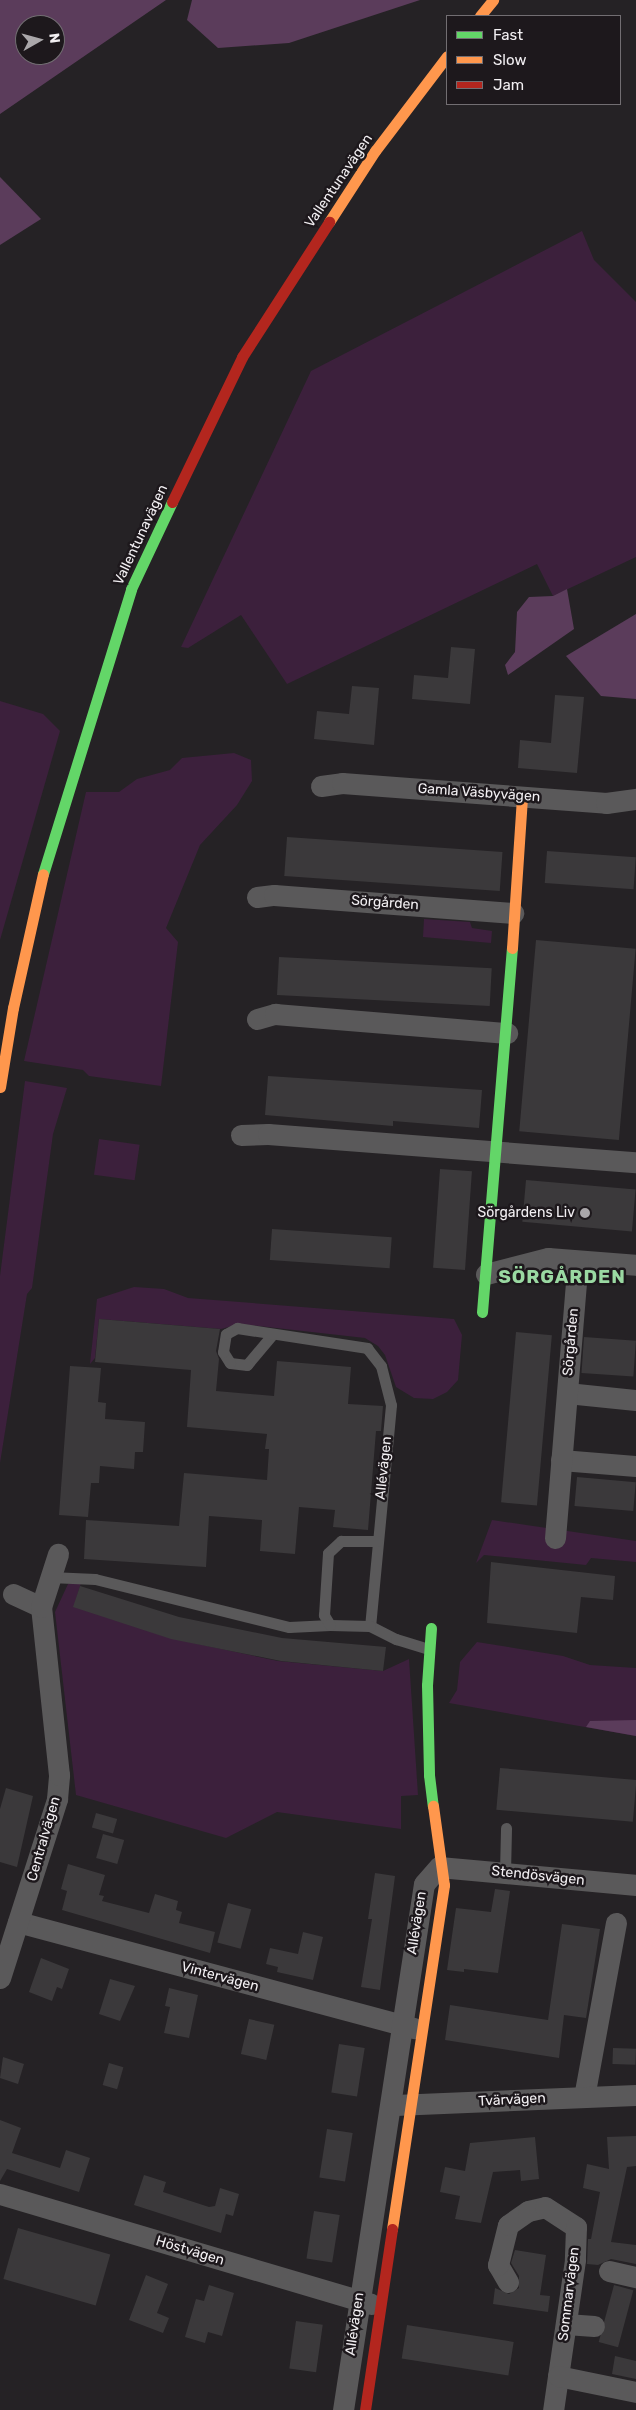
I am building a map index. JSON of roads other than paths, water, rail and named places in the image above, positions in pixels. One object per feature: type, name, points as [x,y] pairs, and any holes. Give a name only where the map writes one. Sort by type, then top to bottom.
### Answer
[{"type":"street","points":[[481,15],[493,0]]},
{"type":"street","name":"Vallentunavägen","points":[[0,1087],[13,1008],[44,870],[131,589],[242,357],[375,151],[446,57]]},
{"type":"street","name":"Gamla Väsbyvägen","points":[[321,786],[342,783],[606,803],[636,799]]},
{"type":"street","points":[[482,1312],[507,1032],[522,796]]},
{"type":"street","name":"Sörgården","points":[[257,896],[274,895],[514,913]]},
{"type":"street","points":[[257,1019],[275,1014],[507,1032]]},
{"type":"street","points":[[240,1135],[268,1134],[636,1162]]},
{"type":"street","points":[[486,1274],[548,1258],[636,1265]]},
{"type":"street","name":"Sörgården","points":[[555,1538],[578,1261]]},
{"type":"street","name":"Sörgården","points":[[567,1393],[636,1400]]},
{"type":"street","points":[[561,1460],[636,1466]]},
{"type":"street","name":"Centralvägen","points":[[0,1978],[58,1791],[59,1775],[41,1607],[58,1554]]},
{"type":"street","points":[[13,1594],[41,1607]]},
{"type":"street","points":[[431,1628],[429,1649],[429,1775],[439,1867]]},
{"type":"street","name":"Stendösvägen","points":[[439,1867],[636,1885]]},
{"type":"street","name":"Allévägen","points":[[343,2410],[400,2026],[424,1884],[439,1867]]},
{"type":"street","name":"Allévägen","points":[[365,2410],[444,1885],[439,1867]]},
{"type":"street","name":"Vintervägen","points":[[18,1922],[400,2026],[422,2029]]},
{"type":"street","points":[[584,2097],[616,1923]]},
{"type":"street","name":"Tvärvägen","points":[[388,2106],[636,2095]]},
{"type":"street","name":"Höstvägen","points":[[0,2194],[358,2301],[381,2305]]},
{"type":"street","name":"Sommarvägen","points":[[508,2282],[498,2265],[508,2224],[528,2211],[545,2207],[576,2227],[566,2324],[553,2410]]},
{"type":"street","points":[[609,2271],[636,2277]]},
{"type":"street","points":[[566,2324],[594,2326]]},
{"type":"street","points":[[558,2376],[636,2392]]},
{"type":"lane","name":"Allévägen","points":[[272,1335],[367,1348],[381,1366],[391,1404],[370,1626]]},
{"type":"lane","points":[[330,1624],[324,1615],[328,1553],[341,1541],[377,1541]]},
{"type":"lane","points":[[50,1577],[95,1579],[180,1603],[289,1627],[330,1624],[370,1626],[396,1639],[429,1649]]},
{"type":"lane","points":[[505,1873],[506,1828]]},
{"type":"place","name":"Sörgårdens Liv","points":[[585,1213]]},
{"type":"district","name":"SÖRGÅRDEN","points":[[562,1277]]}]
